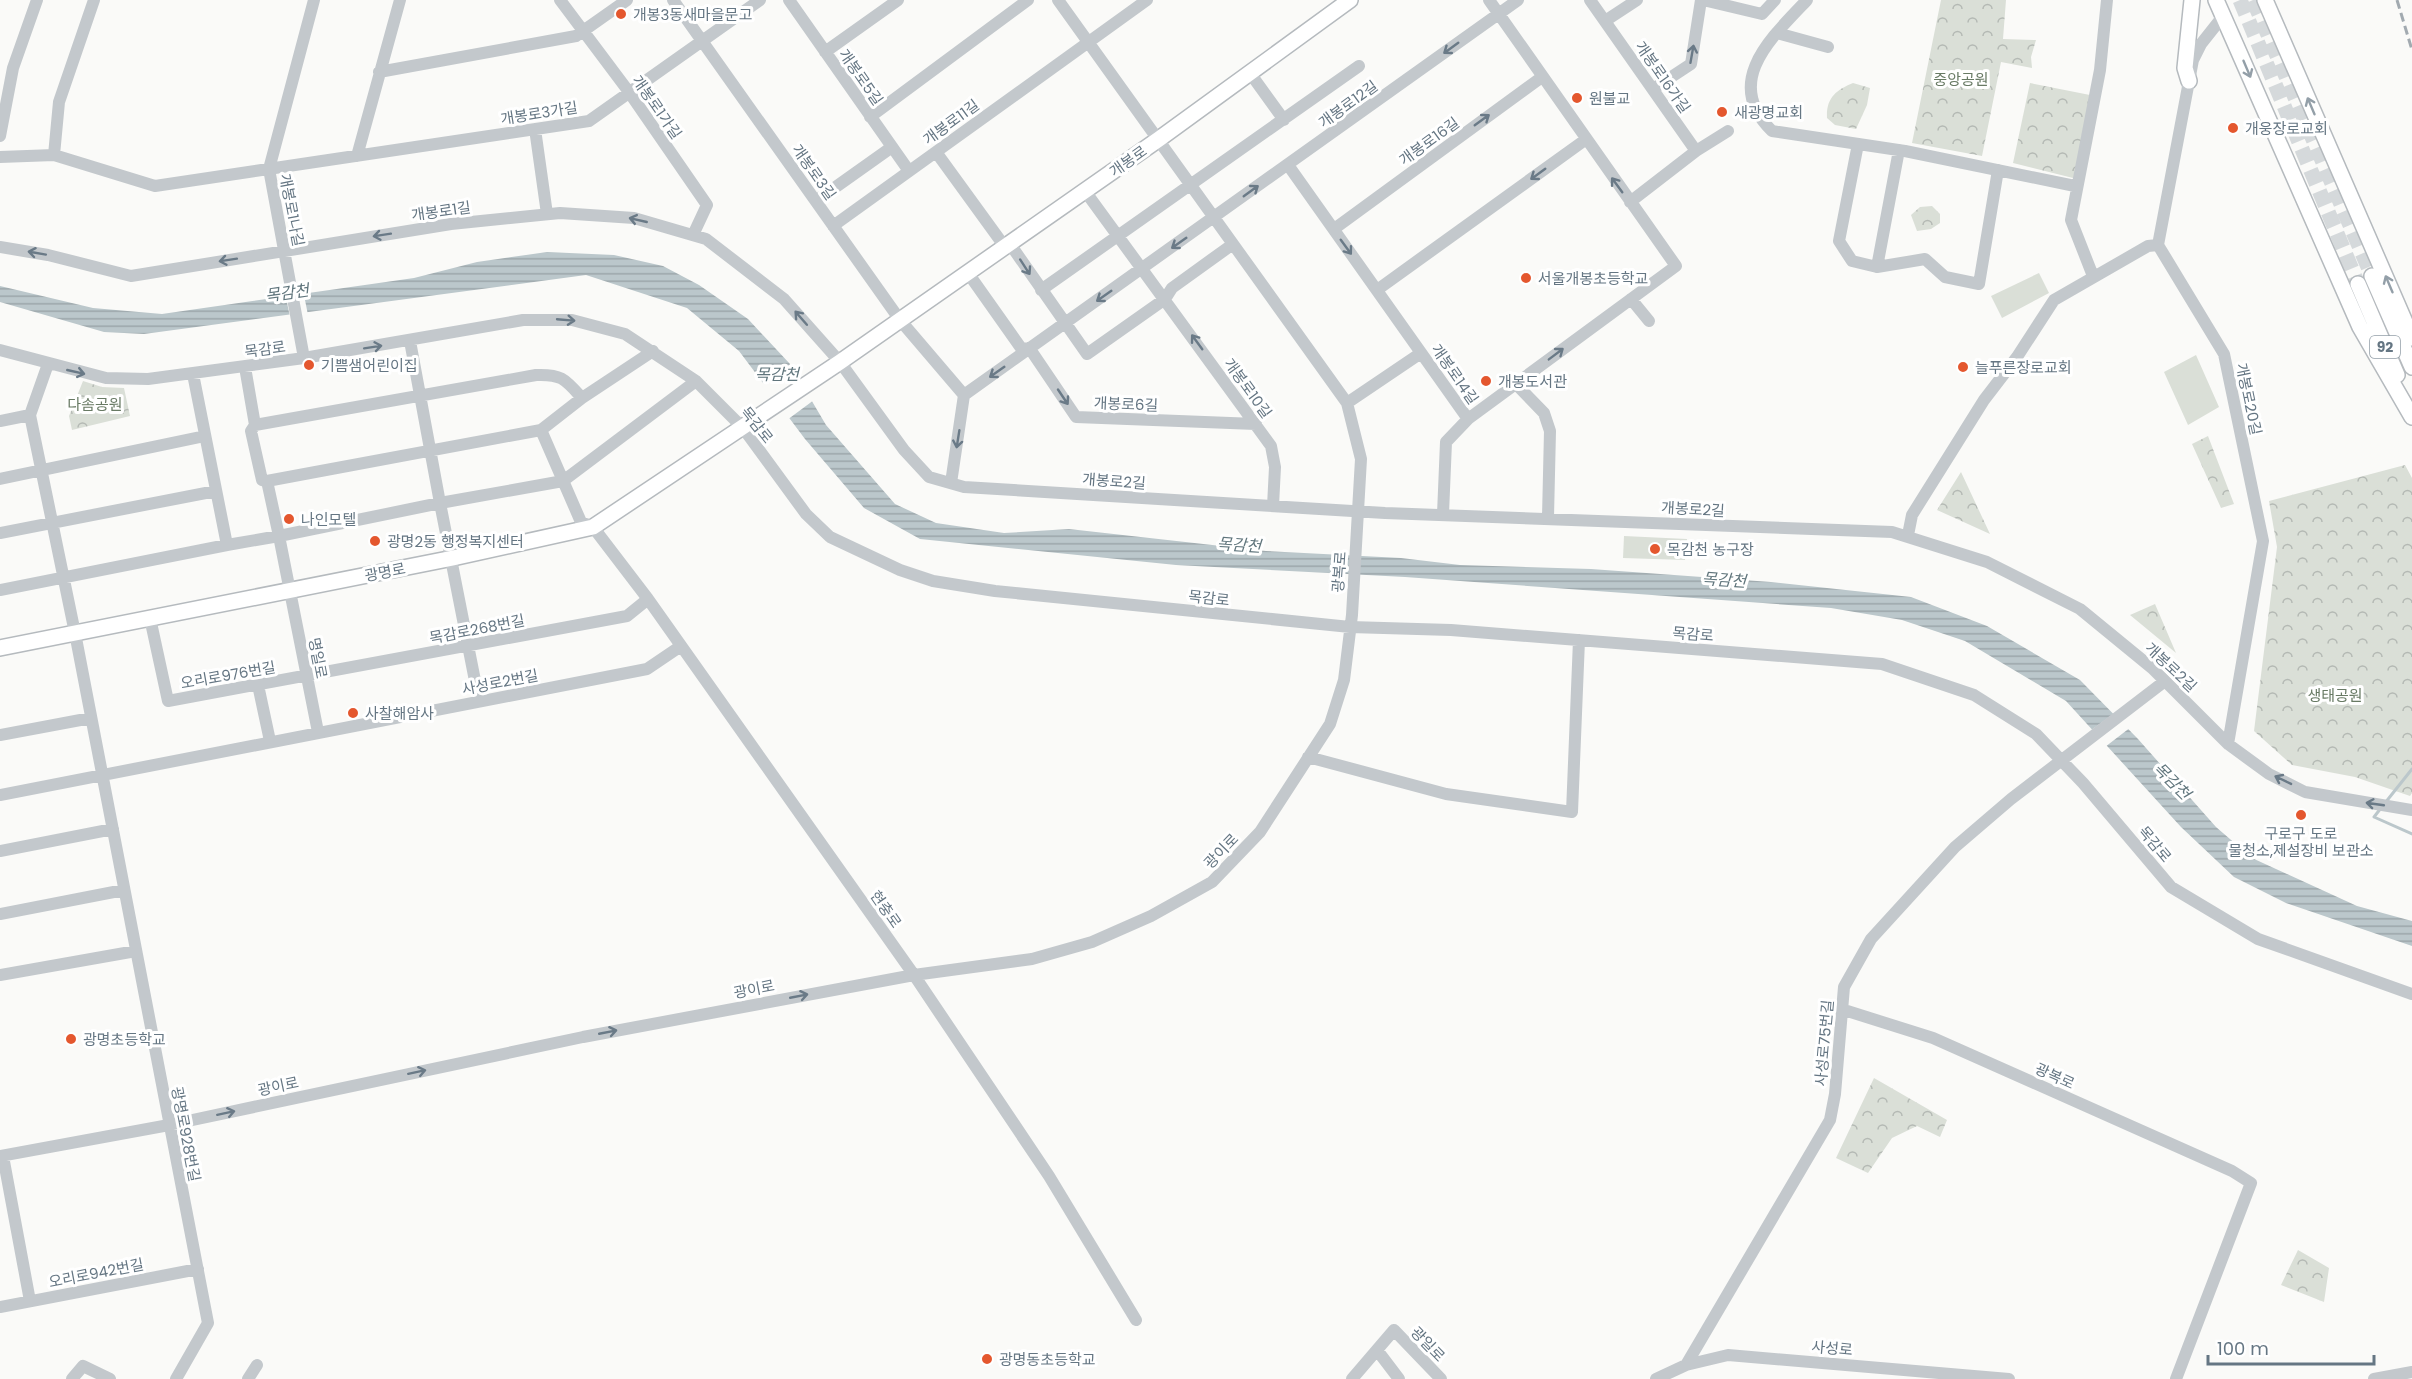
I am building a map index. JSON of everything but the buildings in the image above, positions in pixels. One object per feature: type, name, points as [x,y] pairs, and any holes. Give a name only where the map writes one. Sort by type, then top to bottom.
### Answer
[{"type":"main road","name":"개봉로","points":[[747,426],[1159,139],[1350,0]]},
{"type":"main road","points":[[2189,81],[2185,68],[2192,0]]},
{"type":"main road","points":[[2216,0],[2360,327],[2412,417]]},
{"type":"main road","points":[[2224,15],[2233,0]]},
{"type":"main road","points":[[2265,0],[2412,338]]},
{"type":"main road","name":"92","points":[[2372,276],[2412,367]]},
{"type":"main road","name":"92","points":[[2358,284],[2412,410]]},
{"type":"main road","name":"광명로","points":[[0,648],[453,558],[593,527],[747,426]]},
{"type":"street","points":[[0,136],[12,68],[37,0]]},
{"type":"street","points":[[54,155],[59,102],[94,0]]},
{"type":"street","name":"개봉로1나길","points":[[303,353],[269,169],[315,0]]},
{"type":"street","points":[[357,156],[400,0]]},
{"type":"street","name":"개봉로1가길","points":[[560,0],[629,92],[707,205],[693,235]]},
{"type":"street","points":[[380,72],[576,36],[627,0]]},
{"type":"street","name":"개봉로3길","points":[[673,0],[900,320]]},
{"type":"street","points":[[702,41],[760,0]]},
{"type":"street","name":"개봉로5길","points":[[789,0],[909,171]]},
{"type":"street","points":[[825,52],[898,0]]},
{"type":"street","points":[[870,117],[1028,0]]},
{"type":"street","points":[[1058,0],[1347,403],[1361,459],[1358,513]]},
{"type":"street","name":"개봉로11길","points":[[833,226],[1147,0]]},
{"type":"street","points":[[1489,0],[1630,202],[1696,151],[1728,131]]},
{"type":"street","points":[[1498,14],[1518,0]]},
{"type":"street","name":"개봉로16가길","points":[[1590,0],[1696,151]]},
{"type":"street","points":[[1605,21],[1637,0]]},
{"type":"street","points":[[1653,89],[1691,64],[1702,0],[1762,14],[1775,0]]},
{"type":"street","points":[[1807,0],[1760,56],[1749,81],[1753,109],[1772,131],[1899,150],[2075,186]]},
{"type":"street","points":[[2093,276],[2070,220],[2100,70],[2107,0]]},
{"type":"street","name":"개봉로12길","points":[[1215,218],[1498,14]]},
{"type":"street","points":[[1908,535],[1912,515],[1984,400],[2017,357],[2054,300],[2148,246],[2158,245],[2189,81],[2197,51],[2224,15]]},
{"type":"street","points":[[1777,33],[1828,47]]},
{"type":"street","name":"개봉로3가길","points":[[0,157],[54,155],[155,186],[535,129],[589,120],[702,41]]},
{"type":"street","name":"개봉로12길","points":[[1118,236],[1359,66]]},
{"type":"street","points":[[1250,73],[1284,120]]},
{"type":"street","name":"개봉로16길","points":[[1334,230],[1542,77]]},
{"type":"street","points":[[535,129],[547,214]]},
{"type":"street","points":[[1377,290],[1585,140]]},
{"type":"street","points":[[1858,144],[1839,241],[1852,261],[1876,267],[1926,259],[1945,277],[1979,284],[1998,170]]},
{"type":"street","points":[[816,201],[892,147]]},
{"type":"street","points":[[1876,267],[1899,150]]},
{"type":"street","points":[[936,152],[1008,245],[1087,354],[1165,299],[1172,288],[1233,244]]},
{"type":"street","name":"개봉로14길","points":[[1288,165],[1468,419],[1676,266],[1630,202]]},
{"type":"street","name":"개봉로10길","points":[[1084,191],[1271,446],[1275,467],[1273,506]]},
{"type":"street","name":"개봉로1길","points":[[1,246],[130,276],[286,256],[451,224],[547,214],[634,218],[706,239],[784,299],[837,364]]},
{"type":"street","points":[[951,483],[964,395],[1215,218]]},
{"type":"street","points":[[1041,291],[1118,236]]},
{"type":"street","name":"개봉로20길","points":[[2158,245],[2224,354],[2263,541],[2228,744]]},
{"type":"street","name":"개봉로6길","points":[[968,273],[1021,348],[1030,349],[1076,417],[1256,424]]},
{"type":"street","points":[[1631,298],[1649,321]]},
{"type":"street","name":"목감로","points":[[0,350],[106,378],[148,379],[244,367],[303,353],[410,341],[524,320],[572,320],[625,334],[696,381],[747,426],[806,514],[830,537],[900,570],[933,581],[995,591],[1882,664],[1974,695],[2036,734],[2067,757],[2171,887],[2258,939],[2412,993]]},
{"type":"street","points":[[900,320],[964,395]]},
{"type":"street","points":[[410,341],[479,701]]},
{"type":"street","points":[[267,481],[541,430],[582,398],[653,351]]},
{"type":"street","points":[[1347,403],[1421,353]]},
{"type":"street","points":[[0,421],[30,415],[48,364]]},
{"type":"street","name":"개봉로2길","points":[[837,364],[904,450],[929,477],[964,487],[1358,513],[1548,517],[1892,532],[1908,535],[1987,562],[2080,609],[2165,681],[2228,744],[2278,778],[2306,792],[2412,810]]},
{"type":"street","points":[[244,367],[255,425],[536,375],[554,375],[564,379],[582,398]]},
{"type":"street","points":[[193,374],[227,545]]},
{"type":"street","points":[[0,590],[563,481],[696,381]]},
{"type":"street","points":[[1516,384],[1544,413],[1550,431],[1548,517]]},
{"type":"street","name":"광명로928번길","points":[[30,415],[75,633],[208,1323],[176,1379]]},
{"type":"street","points":[[1443,514],[1446,442],[1468,419]]},
{"type":"street","name":"명일로","points":[[255,425],[251,431],[262,480],[267,481],[318,732]]},
{"type":"street","name":"현충로","points":[[541,430],[580,522],[593,527],[648,598],[914,975],[1049,1176],[1136,1320]]},
{"type":"street","points":[[0,479],[205,436]]},
{"type":"street","points":[[0,533],[216,491]]},
{"type":"street","name":"광복로","points":[[1351,621],[1358,513]]},
{"type":"street","name":"목감로268번길","points":[[306,677],[627,616],[648,598]]},
{"type":"street","name":"오리로976번길","points":[[150,618],[168,701],[306,677]]},
{"type":"street","name":"광이로","points":[[2,1156],[169,1125],[582,1037],[914,975],[1032,959],[1092,942],[1212,882],[1260,832],[1330,724],[1344,680],[1351,621]]},
{"type":"street","points":[[1308,757],[1446,795],[1572,812],[1579,640]]},
{"type":"street","name":"사성로2번길","points":[[0,795],[647,669],[681,646]]},
{"type":"street","name":"사성로75번길","points":[[1686,1365],[1830,1120],[1835,1094],[1844,987],[1870,939],[1955,847],[2011,799],[2165,681]]},
{"type":"street","points":[[258,685],[270,741]]},
{"type":"street","points":[[0,735],[91,718]]},
{"type":"street","points":[[0,851],[112,829]]},
{"type":"street","points":[[0,914],[124,890]]},
{"type":"street","points":[[0,975],[136,951]]},
{"type":"street","name":"광복로","points":[[1841,1009],[1933,1038],[2232,1172],[2251,1183],[2176,1379]]},
{"type":"street","points":[[2,1156],[30,1301]]},
{"type":"street","name":"오리로942번길","points":[[0,1307],[198,1269]]},
{"type":"street","name":"광일로","points":[[1377,1350],[1394,1330],[1441,1379]]},
{"type":"street","points":[[1352,1379],[1377,1350],[1399,1379]]},
{"type":"street","name":"사성로","points":[[1656,1379],[1686,1365],[1728,1354],[2008,1379]]},
{"type":"street","points":[[248,1379],[257,1365]]},
{"type":"street","points":[[72,1379],[82,1366],[104,1377]]},
{"type":"street","points":[[2374,1379],[2412,1372]]},
{"type":"green space","name":"중앙공원","points":[[1941,0],[2006,0],[2003,39],[2036,40],[2031,57],[2032,68],[2001,62],[1982,156],[1912,143]]},
{"type":"green space","points":[[1853,83],[1870,88],[1867,105],[1856,129],[1835,125],[1827,118],[1830,100]]},
{"type":"green space","points":[[2030,83],[2095,96],[2077,179],[2013,163]]},
{"type":"green space","points":[[1932,206],[1940,214],[1940,223],[1931,229],[1917,231],[1911,215],[1920,207]]},
{"type":"green space","points":[[2039,273],[2049,293],[2002,318],[1991,296]]},
{"type":"green space","points":[[2196,355],[2219,407],[2188,425],[2164,372]]},
{"type":"green space","name":"다솜공원","points":[[83,381],[102,387],[124,388],[130,416],[72,430],[69,416]]},
{"type":"green space","points":[[2208,436],[2234,504],[2221,508],[2192,444]]},
{"type":"green space","name":"생태공원","points":[[2405,465],[2412,478],[2412,793],[2410,796],[2355,777],[2292,765],[2254,731],[2277,547],[2269,501]]},
{"type":"green space","points":[[1961,472],[1990,534],[1937,510]]},
{"type":"green space","name":"목감천 농구장","points":[[1624,536],[1687,539],[1685,560],[1623,558]]},
{"type":"green space","points":[[2155,604],[2176,653],[2130,615]]},
{"type":"green space","points":[[1874,1078],[1947,1120],[1940,1137],[1917,1126],[1892,1138],[1868,1173],[1836,1158]]},
{"type":"green space","points":[[2298,1250],[2329,1268],[2324,1302],[2281,1285]]},
{"type":"water","name":"목감천","points":[[547,252],[614,255],[663,266],[699,285],[748,319],[790,364],[826,425],[895,504],[936,523],[1004,533],[1069,529],[1266,551],[1401,558],[1460,565],[1591,569],[1771,582],[1911,597],[1987,626],[2080,680],[2138,739],[2216,827],[2252,858],[2357,906],[2412,921],[2412,946],[2286,903],[2234,877],[2181,827],[2066,701],[1965,641],[1902,620],[1831,608],[1405,577],[1176,565],[920,539],[864,508],[805,439],[739,351],[687,308],[586,275],[144,334],[104,332],[0,302],[0,286],[93,308],[162,314],[414,278],[477,262]]},
{"type":"pier","points":[[303,290],[308,315],[290,317],[285,293]]},
{"type":"pier","points":[[792,363],[814,400],[787,420],[761,385]]},
{"type":"pier","points":[[2116,712],[2131,727],[2105,747],[2090,731]]},
{"type":"waterway","points":[[2385,803],[2412,769]]},
{"type":"waterway","points":[[2381,808],[2374,817],[2412,834]]},
{"type":"tunnel","points":[[2240,0],[2358,284]]},
{"type":"tunnel","points":[[2253,0],[2372,276]]},
{"type":"railway","points":[[2397,0],[2412,50]]},
{"type":"place","name":"개봉3동새마을문고","points":[[621,14]]},
{"type":"place","name":"원불교","points":[[1577,98]]},
{"type":"place","name":"새광명교회","points":[[1722,112]]},
{"type":"place","name":"개웅장로교회","points":[[2233,128]]},
{"type":"place","name":"서울개봉초등학교","points":[[1526,278]]},
{"type":"place","name":"기쁨샘어린이집","points":[[309,365]]},
{"type":"place","name":"늘푸른장로교회","points":[[1963,367]]},
{"type":"place","name":"개봉도서관","points":[[1486,381]]},
{"type":"place","name":"나인모텔","points":[[289,519]]},
{"type":"place","name":"광명2동 행정복지센터","points":[[375,541]]},
{"type":"place","name":"목감천 농구장","points":[[1655,549]]},
{"type":"place","name":"사찰해암사","points":[[353,713]]},
{"type":"place","name":"구로구 도로 물청소,제설장비 보관소","points":[[2301,815]]},
{"type":"place","name":"광명초등학교","points":[[71,1039]]},
{"type":"place","name":"광명동초등학교","points":[[987,1359]]}]
